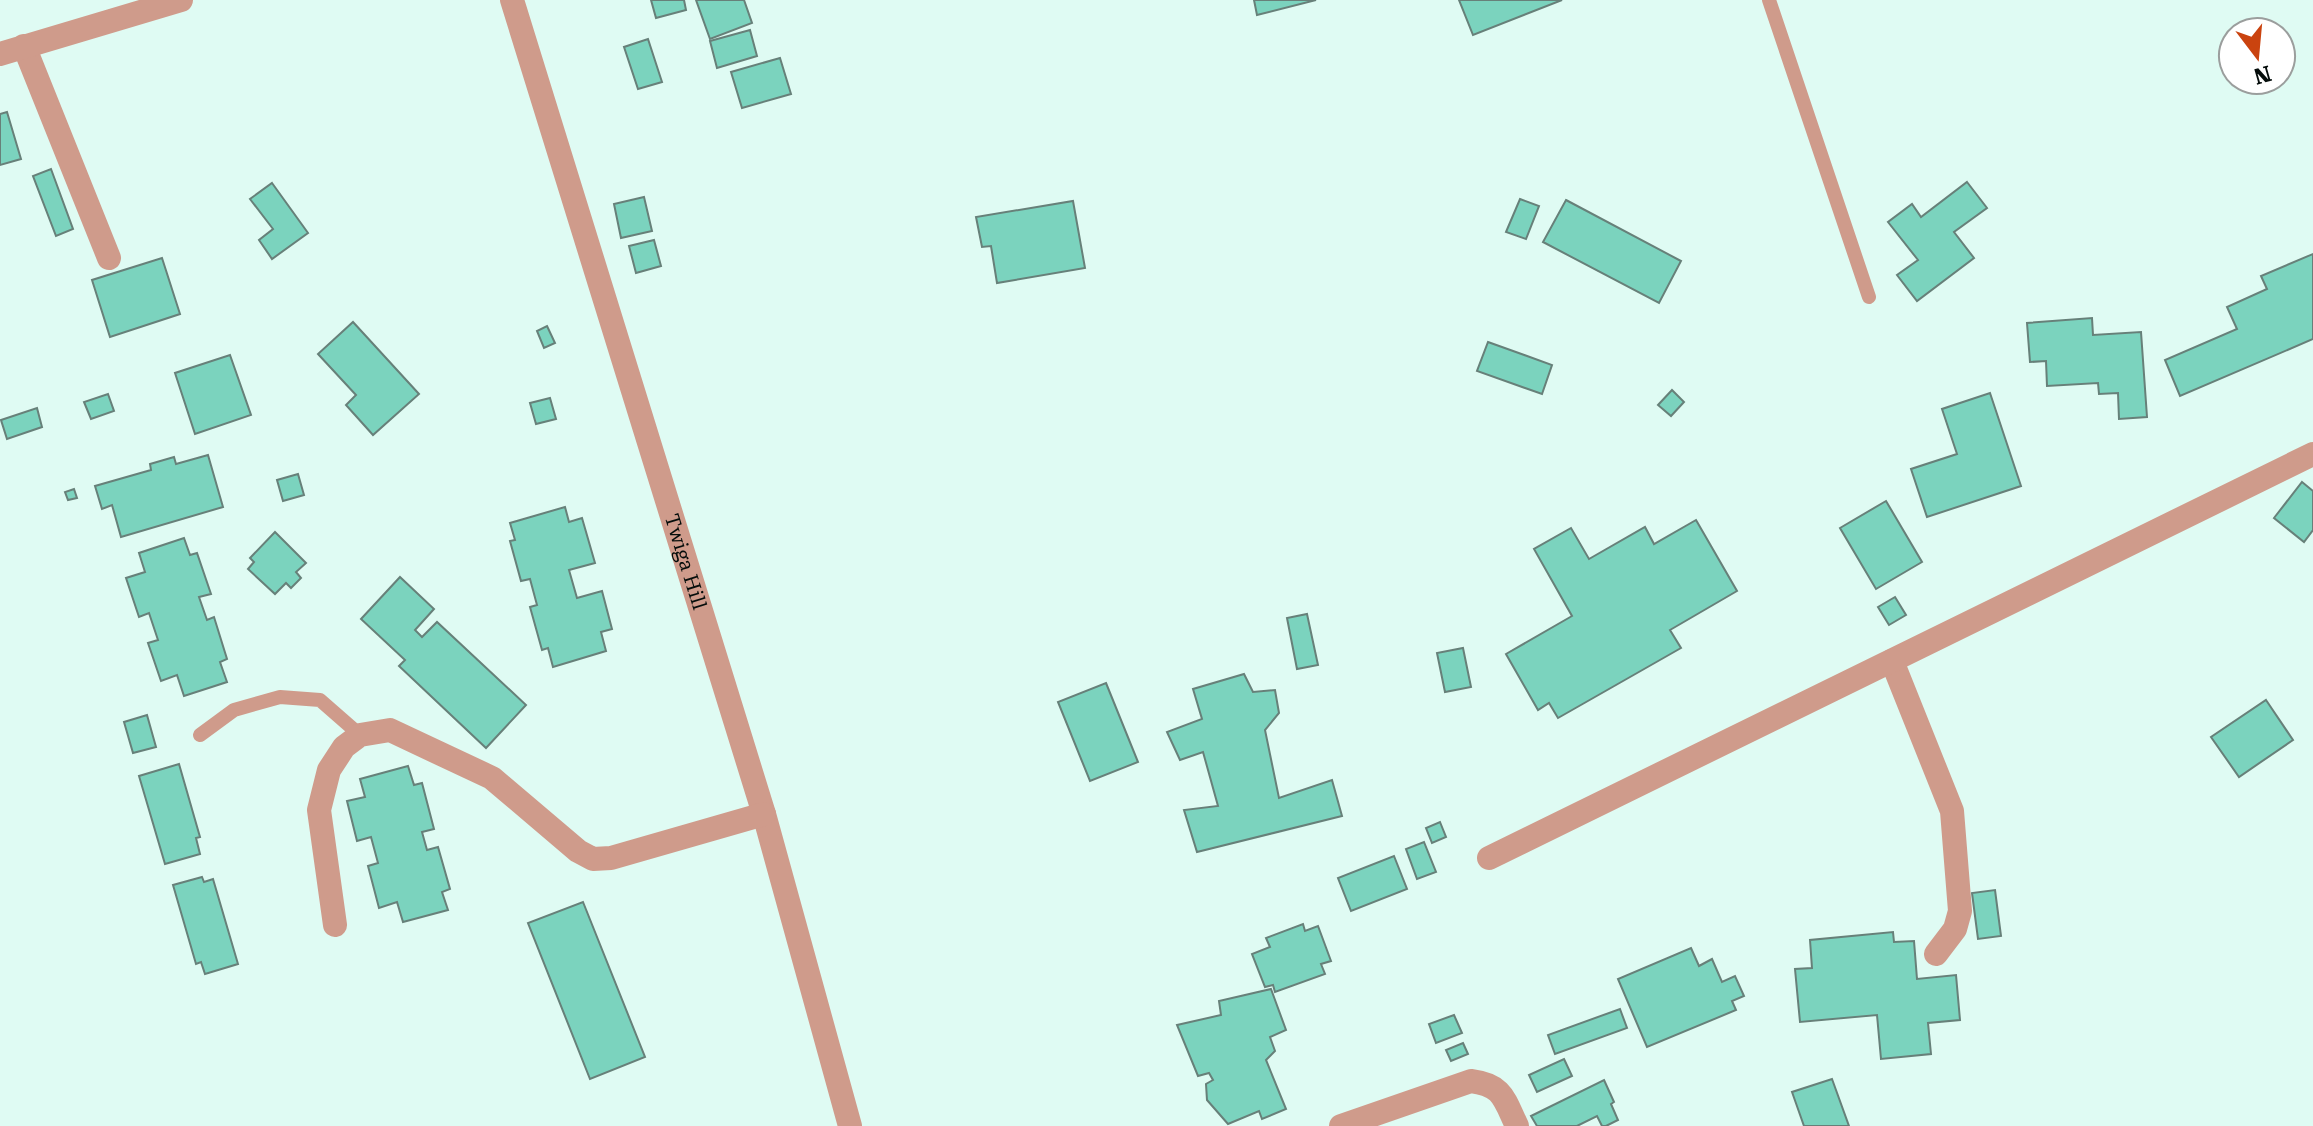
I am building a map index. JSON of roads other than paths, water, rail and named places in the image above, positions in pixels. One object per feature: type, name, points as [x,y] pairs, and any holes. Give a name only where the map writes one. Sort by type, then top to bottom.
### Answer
[{"type":"street","points":[[0,54],[181,0]]},
{"type":"street","name":"Twiga Hill","points":[[512,0],[764,814],[850,1126]]},
{"type":"street","points":[[24,46],[109,258]]},
{"type":"street","points":[[1489,858],[2313,454]]},
{"type":"street","points":[[1892,661],[1952,811],[1960,911],[1955,929],[1936,954]]},
{"type":"street","points":[[335,925],[319,810],[329,770],[344,747],[360,735],[390,730],[492,778],[578,851],[593,859],[611,858],[764,814]]},
{"type":"street","points":[[1341,1126],[1471,1081],[1487,1083],[1501,1091],[1517,1126]]},
{"type":"lane","points":[[1769,0],[1869,297]]},
{"type":"lane","points":[[200,735],[234,710],[280,697],[320,700],[360,735]]}]
